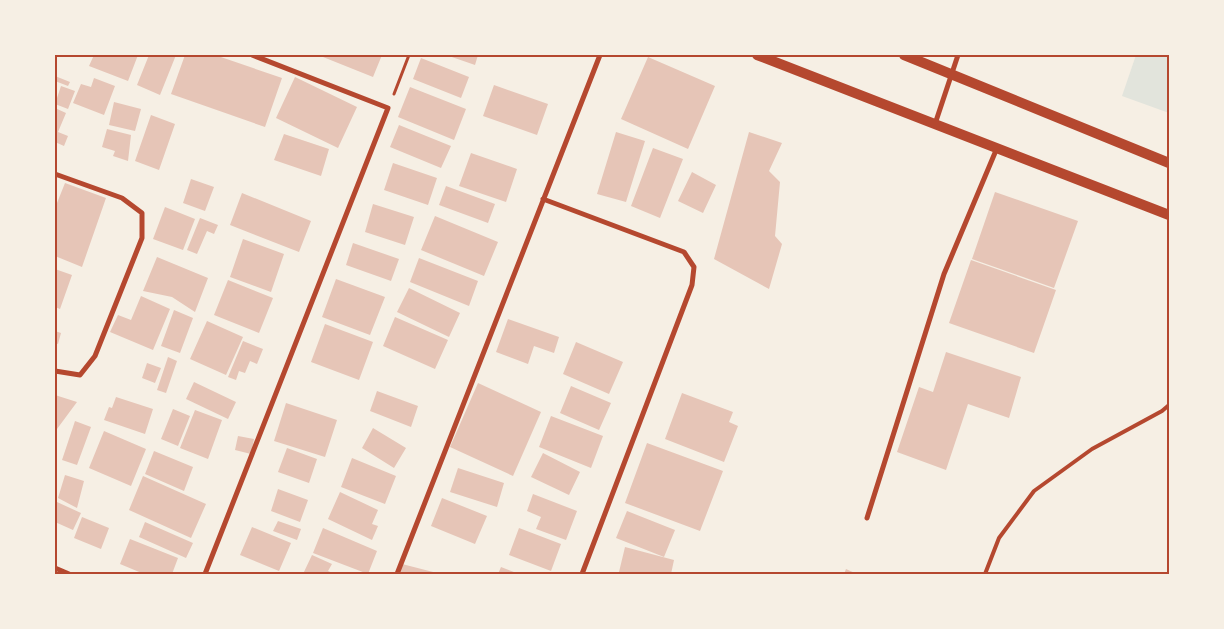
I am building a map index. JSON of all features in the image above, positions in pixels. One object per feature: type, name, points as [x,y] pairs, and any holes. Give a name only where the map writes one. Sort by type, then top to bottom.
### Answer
[{"type":"main road","points":[[757,55],[1169,215]]},
{"type":"main road","points":[[904,55],[1169,163]]},
{"type":"street","points":[[205,574],[388,108],[252,55]]},
{"type":"street","points":[[397,574],[600,55]]},
{"type":"street","points":[[935,124],[958,55]]},
{"type":"street","points":[[867,518],[944,274],[997,148]]},
{"type":"street","points":[[55,174],[122,198],[142,213],[142,238],[95,356],[80,375],[55,371]]},
{"type":"street","points":[[543,199],[684,252],[694,267],[692,285],[582,574]]},
{"type":"street","points":[[55,568],[69,574]]},
{"type":"lane","points":[[985,574],[999,538],[1034,491],[1092,449],[1162,411],[1169,405]]},
{"type":"path","points":[[388,108],[409,55]]},
{"type":"shaded area","points":[[1136,55],[1169,55],[1169,113],[1122,96]]},
{"type":"building","points":[[94,55],[138,55],[128,81],[89,66]]},
{"type":"building","points":[[149,55],[176,55],[160,95],[137,85]]},
{"type":"building","points":[[185,55],[215,55],[282,78],[265,127],[171,94]]},
{"type":"building","points":[[318,55],[382,55],[373,77]]},
{"type":"building","points":[[446,55],[478,55],[475,65]]},
{"type":"building","points":[[648,57],[715,86],[688,149],[621,119]]},
{"type":"building","points":[[421,58],[469,77],[461,98],[413,79]]},
{"type":"building","points":[[55,76],[70,82],[68,86],[55,81]]},
{"type":"building","points":[[295,77],[357,107],[338,148],[276,118]]},
{"type":"building","points":[[94,78],[115,86],[104,115],[73,103],[81,84],[91,87]]},
{"type":"building","points":[[494,85],[548,104],[537,135],[483,116]]},
{"type":"building","points":[[61,86],[75,91],[68,109],[55,104]]},
{"type":"building","points":[[410,87],[466,109],[454,140],[398,117]]},
{"type":"building","points":[[114,102],[141,109],[135,131],[109,125]]},
{"type":"building","points":[[55,108],[66,113],[58,132],[68,136],[64,146],[55,142]]},
{"type":"building","points":[[151,115],[175,124],[159,170],[135,161]]},
{"type":"building","points":[[399,125],[451,146],[441,168],[390,147]]},
{"type":"building","points":[[107,129],[131,135],[128,161],[113,156],[115,151],[102,147]]},
{"type":"building","points":[[616,132],[645,141],[626,202],[597,194]]},
{"type":"building","points":[[749,132],[782,143],[769,171],[780,182],[775,236],[782,244],[769,289],[714,259]]},
{"type":"building","points":[[284,134],[329,149],[321,176],[274,160]]},
{"type":"building","points":[[653,148],[683,159],[660,218],[631,206]]},
{"type":"building","points":[[471,153],[517,169],[506,202],[459,186]]},
{"type":"building","points":[[393,163],[437,178],[428,205],[384,190]]},
{"type":"building","points":[[692,172],[716,185],[703,213],[678,201]]},
{"type":"building","points":[[191,179],[214,187],[205,211],[183,203]]},
{"type":"building","points":[[65,183],[106,198],[82,267],[55,256],[55,208]]},
{"type":"building","points":[[446,186],[495,204],[488,223],[439,205]]},
{"type":"building","points":[[995,192],[1078,221],[1054,288],[972,259]]},
{"type":"building","points":[[242,193],[311,221],[299,252],[230,225]]},
{"type":"building","points":[[373,204],[414,217],[405,245],[365,232]]},
{"type":"building","points":[[165,207],[195,219],[183,250],[153,239]]},
{"type":"building","points":[[435,216],[498,242],[484,276],[421,250]]},
{"type":"building","points":[[200,218],[218,225],[214,234],[207,231],[197,254],[187,250]]},
{"type":"building","points":[[243,239],[284,254],[271,292],[230,277]]},
{"type":"building","points":[[353,243],[399,259],[391,281],[346,265]]},
{"type":"building","points":[[157,257],[208,278],[195,312],[172,297],[143,291]]},
{"type":"building","points":[[419,258],[478,281],[469,306],[410,282]]},
{"type":"building","points":[[971,260],[1056,290],[1034,353],[949,323]]},
{"type":"building","points":[[55,269],[72,275],[60,309],[55,307]]},
{"type":"building","points":[[336,279],[385,297],[370,335],[322,317]]},
{"type":"building","points":[[228,280],[273,298],[259,333],[214,315]]},
{"type":"building","points":[[409,288],[460,313],[449,337],[397,312]]},
{"type":"building","points":[[141,296],[170,309],[153,350],[110,332],[118,315],[131,320]]},
{"type":"building","points":[[174,310],[193,318],[180,353],[161,346]]},
{"type":"building","points":[[395,317],[448,340],[435,369],[383,346]]},
{"type":"building","points":[[508,319],[559,337],[554,353],[534,346],[528,364],[496,352]]},
{"type":"building","points":[[207,321],[243,337],[226,375],[190,359]]},
{"type":"building","points":[[325,324],[373,342],[359,380],[311,362]]},
{"type":"building","points":[[55,331],[61,333],[58,344],[55,343]]},
{"type":"building","points":[[243,341],[263,349],[257,364],[250,361],[245,373],[239,371],[236,380],[228,377]]},
{"type":"building","points":[[576,342],[623,362],[609,394],[563,374]]},
{"type":"building","points":[[946,352],[1021,377],[1009,418],[968,404],[946,470],[897,452],[919,387],[933,392]]},
{"type":"building","points":[[168,357],[177,361],[166,393],[157,390]]},
{"type":"building","points":[[147,363],[161,368],[155,383],[142,378]]},
{"type":"building","points":[[194,382],[236,402],[228,419],[186,399]]},
{"type":"building","points":[[478,383],[541,412],[513,476],[450,447]]},
{"type":"building","points":[[571,386],[611,403],[599,430],[560,413]]},
{"type":"building","points":[[377,391],[418,406],[411,427],[370,411]]},
{"type":"building","points":[[682,393],[733,412],[729,422],[738,426],[724,462],[665,439]]},
{"type":"building","points":[[55,395],[77,402],[57,429],[55,429]]},
{"type":"building","points":[[116,397],[153,409],[145,434],[104,420],[109,407],[112,408]]},
{"type":"building","points":[[286,403],[337,420],[325,457],[274,441]]},
{"type":"building","points":[[173,409],[190,416],[178,446],[161,439]]},
{"type":"building","points":[[195,410],[222,420],[208,459],[180,448]]},
{"type":"building","points":[[551,416],[603,436],[591,468],[539,447]]},
{"type":"building","points":[[75,421],[91,427],[77,465],[62,460]]},
{"type":"building","points":[[373,428],[406,448],[394,468],[362,448]]},
{"type":"building","points":[[104,431],[146,449],[131,486],[89,468]]},
{"type":"building","points":[[238,436],[254,439],[251,454],[235,450]]},
{"type":"building","points":[[647,443],[723,471],[700,531],[625,503]]},
{"type":"building","points":[[287,448],[317,459],[309,483],[278,472]]},
{"type":"building","points":[[154,451],[193,467],[184,491],[145,474]]},
{"type":"building","points":[[543,453],[580,472],[569,495],[531,477]]},
{"type":"building","points":[[352,458],[396,476],[385,504],[341,487]]},
{"type":"building","points":[[458,468],[504,483],[497,507],[450,492]]},
{"type":"building","points":[[65,475],[84,481],[77,508],[58,498]]},
{"type":"building","points":[[143,476],[206,504],[191,538],[129,510]]},
{"type":"building","points":[[278,489],[308,500],[300,522],[271,511]]},
{"type":"building","points":[[340,492],[378,510],[372,524],[378,526],[372,540],[328,519]]},
{"type":"building","points":[[533,494],[577,511],[566,540],[536,529],[541,517],[527,511]]},
{"type":"building","points":[[442,498],[487,516],[475,544],[431,526]]},
{"type":"building","points":[[57,502],[81,513],[73,530],[55,522],[55,505]]},
{"type":"building","points":[[627,511],[675,530],[664,557],[616,538]]},
{"type":"building","points":[[82,517],[109,528],[101,549],[74,538]]},
{"type":"building","points":[[278,521],[301,529],[297,540],[273,531]]},
{"type":"building","points":[[145,522],[193,543],[186,558],[139,537]]},
{"type":"building","points":[[252,527],[291,543],[279,571],[240,555]]},
{"type":"building","points":[[323,528],[377,551],[368,574],[313,553]]},
{"type":"building","points":[[519,528],[561,544],[551,571],[509,555]]},
{"type":"building","points":[[130,539],[178,558],[172,574],[144,574],[120,564]]},
{"type":"building","points":[[625,547],[674,560],[671,574],[628,574],[619,572]]},
{"type":"building","points":[[312,555],[332,564],[328,571],[335,574],[303,574]]},
{"type":"building","points":[[402,564],[437,573],[437,574],[399,574]]},
{"type":"building","points":[[501,567],[519,574],[498,574]]},
{"type":"building","points":[[846,569],[857,574],[844,574]]}]
